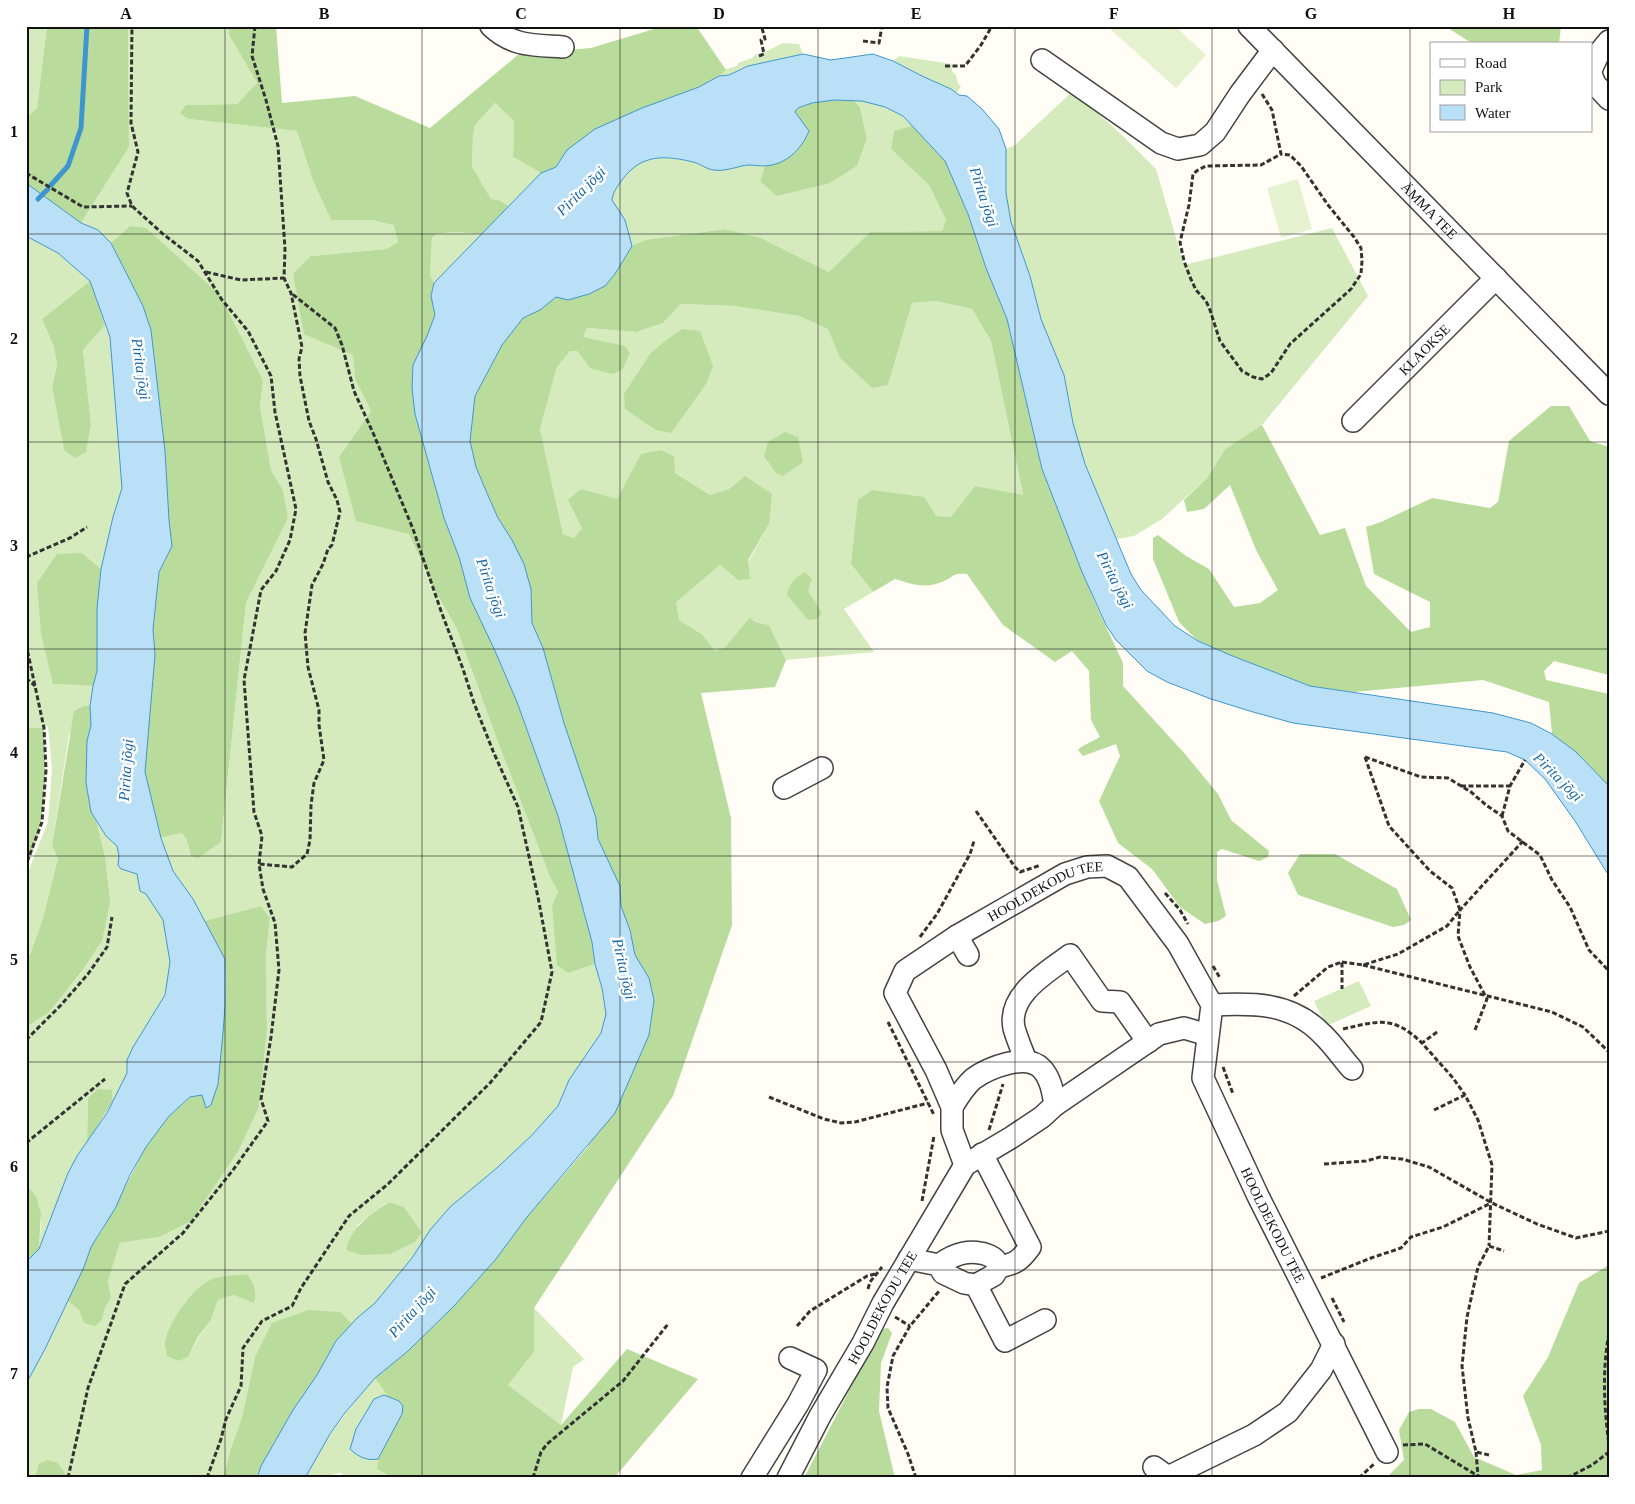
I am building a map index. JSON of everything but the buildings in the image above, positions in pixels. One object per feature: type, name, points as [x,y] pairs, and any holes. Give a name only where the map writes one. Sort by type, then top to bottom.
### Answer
[{"type":"street","points":[[491,26],[498,33],[522,44],[563,47]]},
{"type":"street","name":"ÄMMA TEE","points":[[1248,26],[1609,394]]},
{"type":"street","points":[[1592,68],[1599,53],[1609,41]]},
{"type":"street","points":[[1042,60],[1161,143],[1178,149],[1200,145],[1215,132],[1273,50]]},
{"type":"street","points":[[1592,76],[1595,84],[1609,99]]},
{"type":"street","name":"KLAOKSE","points":[[1353,421],[1496,278]]},
{"type":"street","points":[[784,788],[822,768]]},
{"type":"street","name":"HOOLDEKODU TEE","points":[[788,1478],[820,1416],[863,1343],[883,1303],[909,1259],[974,1160],[952,1130],[952,1107],[936,1070],[895,993],[905,971],[957,936],[1065,874],[1087,867],[1107,866],[1128,877],[1178,944],[1212,1005],[1203,1078],[1258,1196],[1387,1452]]},
{"type":"street","points":[[957,936],[968,955]]},
{"type":"street","points":[[1018,1061],[1014,1026],[1016,1003],[1032,985],[1070,955],[1102,1001],[1120,1002],[1148,1042]]},
{"type":"street","points":[[1212,1005],[1248,1004],[1274,1006],[1303,1018],[1323,1034],[1352,1069]]},
{"type":"street","points":[[998,1267],[1010,1265],[1022,1259],[1030,1247],[974,1160],[1019,1132],[1055,1105],[1160,1034],[1184,1028],[1208,1035]]},
{"type":"street","points":[[952,1107],[961,1092],[974,1079],[1018,1061],[1041,1068],[1052,1088],[1055,1105]]},
{"type":"street","points":[[909,1259],[945,1271],[964,1283],[976,1285],[994,1276],[998,1267],[992,1255],[980,1252],[965,1252],[948,1258],[945,1271]]},
{"type":"street","points":[[976,1285],[1006,1341],[1046,1320]]},
{"type":"street","points":[[1154,1467],[1168,1477],[1254,1435],[1288,1412],[1322,1370],[1334,1344]]},
{"type":"street","points":[[752,1478],[798,1404],[816,1370],[790,1358]]},
{"type":"street","points":[[798,1404],[820,1416]]},
{"type":"path","points":[[68,1478],[88,1388],[125,1284],[183,1233],[234,1170],[268,1121],[261,1100],[279,970],[275,923],[264,889],[259,864],[262,836],[254,812],[244,680],[260,590],[276,571],[290,540],[296,509],[275,412],[271,376],[248,330],[222,300],[198,261],[163,234],[132,206],[127,193],[138,152],[131,123],[132,26]]},
{"type":"path","points":[[255,26],[252,56],[278,146],[285,249],[284,278],[291,293],[302,346],[299,359],[300,376],[308,421],[316,439],[328,482],[337,500],[340,512],[332,545],[328,549],[323,564],[312,585],[305,633],[308,667],[319,710],[324,760],[314,783],[310,840],[307,854],[292,867],[259,864]]},
{"type":"path","points":[[863,41],[879,43],[882,26]]},
{"type":"path","points":[[945,66],[965,66],[982,45],[992,26]]},
{"type":"path","points":[[759,56],[764,54],[761,40],[765,39],[762,28]]},
{"type":"path","points":[[1250,81],[1272,110],[1281,154]]},
{"type":"path","points":[[1281,154],[1290,155],[1300,166],[1354,237],[1361,248],[1361,274],[1351,289],[1290,344],[1271,373],[1262,378],[1253,377],[1242,371],[1220,342],[1206,301],[1196,290],[1190,277],[1180,242],[1194,174],[1198,170],[1206,166],[1261,164],[1281,154]]},
{"type":"path","points":[[26,173],[83,208],[132,206]]},
{"type":"path","points":[[205,272],[241,280],[284,278]]},
{"type":"path","points":[[207,1478],[226,1419],[241,1386],[244,1348],[262,1321],[292,1306],[301,1288],[349,1216],[388,1184],[490,1084],[541,1022],[552,972],[518,807],[492,751],[413,529],[354,392],[342,345],[335,328],[291,293]]},
{"type":"path","points":[[26,557],[70,538],[86,527]]},
{"type":"path","points":[[26,644],[44,728],[46,770],[42,822],[26,865]]},
{"type":"path","points":[[26,678],[36,687]]},
{"type":"path","points":[[1475,1030],[1487,999],[1470,967],[1458,936],[1460,910],[1452,888],[1430,871],[1389,826],[1365,757],[1422,777],[1448,778],[1502,816],[1508,831],[1540,855],[1552,880],[1570,906],[1589,950],[1609,971]]},
{"type":"path","points":[[1502,816],[1510,786],[1525,760]]},
{"type":"path","points":[[1461,786],[1510,786]]},
{"type":"path","points":[[915,943],[937,914],[970,854],[974,841]]},
{"type":"path","points":[[1363,965],[1398,954],[1448,926],[1460,910],[1523,841]]},
{"type":"path","points":[[26,1040],[61,1005],[88,974],[107,947],[112,918]]},
{"type":"path","points":[[1342,962],[1342,989]]},
{"type":"path","points":[[1274,1006],[1297,994],[1328,967],[1342,962],[1363,965],[1552,1012],[1583,1027],[1609,1052]]},
{"type":"path","points":[[886,1018],[937,1122]]},
{"type":"path","points":[[1323,1034],[1379,1021],[1391,1023],[1410,1032],[1453,1078],[1465,1095],[1478,1120],[1492,1165],[1492,1203],[1489,1246],[1478,1267],[1467,1317],[1462,1366],[1468,1418],[1476,1452],[1479,1477]]},
{"type":"path","points":[[1422,1043],[1437,1032]]},
{"type":"path","points":[[974,1160],[1018,1061]]},
{"type":"path","points":[[26,1143],[104,1079]]},
{"type":"path","points":[[1434,1110],[1465,1095]]},
{"type":"path","points":[[769,1098],[824,1120],[841,1124],[936,1101],[952,1107]]},
{"type":"path","points":[[921,1205],[935,1130]]},
{"type":"path","points":[[1324,1164],[1366,1161],[1380,1157],[1402,1159],[1428,1167],[1492,1203],[1537,1224],[1576,1238],[1609,1231]]},
{"type":"path","points":[[1321,1278],[1401,1248],[1411,1237],[1443,1227],[1492,1203]]},
{"type":"path","points":[[1489,1246],[1504,1251]]},
{"type":"path","points":[[916,1478],[888,1408],[887,1387],[893,1356],[945,1271]]},
{"type":"path","points":[[797,1326],[810,1311],[868,1276],[876,1274]]},
{"type":"path","points":[[533,1478],[541,1452],[547,1444],[623,1381],[668,1324]]},
{"type":"path","points":[[1609,1333],[1605,1353],[1605,1415],[1609,1445]]},
{"type":"path","points":[[1387,1452],[1406,1443],[1425,1444],[1479,1477]]},
{"type":"path","points":[[1476,1452],[1489,1455]]},
{"type":"path","points":[[1567,1478],[1592,1466],[1609,1452]]},
{"type":"green space","points":[[26,26],[47,26],[37,109],[26,119]]},
{"type":"green space","points":[[47,26],[128,26],[129,147],[81,223],[26,183],[26,119],[37,108]]},
{"type":"green space","points":[[128,26],[228,26],[229,35],[257,83],[237,104],[186,105],[181,113],[188,119],[297,131],[313,181],[331,220],[372,220],[394,224],[398,242],[386,249],[311,256],[353,355],[355,379],[371,411],[339,457],[409,534],[431,586],[457,629],[496,737],[550,877],[558,892],[552,905],[568,973],[595,964],[602,988],[606,1014],[601,1033],[569,1080],[558,1106],[531,1136],[498,1167],[450,1207],[430,1230],[412,1258],[375,1303],[352,1324],[341,1312],[255,1357],[242,1417],[223,1478],[26,1478],[26,1384],[68,1301],[79,1310],[102,1320],[105,1308],[111,1298],[108,1281],[120,1243],[159,1237],[239,1150],[259,1107],[267,1030],[266,955],[270,918],[261,906],[204,921],[193,899],[173,871],[161,838],[181,833],[186,838],[191,856],[221,842],[246,603],[288,518],[283,490],[271,470],[260,406],[263,381],[130,226],[111,243],[98,230],[81,223],[129,147]],"holes":[[[388,1202],[404,1207],[422,1232],[356,1226]],[[225,1277],[234,1295],[218,1300],[211,1320],[188,1357],[179,1361],[183,1305],[208,1281]]]},
{"type":"green space","points":[[228,26],[276,26],[282,103],[355,96],[430,128],[519,54],[591,48],[664,26],[696,26],[726,70],[699,87],[642,108],[568,150],[556,167],[541,173],[513,157],[514,121],[495,103],[475,125],[472,166],[491,199],[499,200],[509,206],[484,234],[453,232],[436,234],[432,238],[430,275],[434,283],[431,296],[435,315],[412,388],[415,414],[444,518],[495,651],[517,702],[558,816],[592,942],[595,964],[568,973],[557,965],[552,905],[558,892],[550,877],[496,737],[457,629],[432,586],[409,534],[356,521],[339,457],[371,411],[355,379],[353,355],[304,334],[293,274],[311,256],[386,249],[398,242],[394,225],[372,220],[331,220],[313,181],[297,131],[188,119],[180,113],[186,105],[237,104],[257,83],[229,35]]},
{"type":"green space","points":[[1113,26],[1175,26],[1206,55],[1176,88],[1110,29]]},
{"type":"green space","points":[[1445,26],[1561,26],[1559,42],[1470,42]]},
{"type":"green space","points":[[783,43],[799,44],[803,54],[748,66],[729,75],[719,76],[723,70],[737,66],[738,63]]},
{"type":"green space","points":[[899,56],[952,64],[952,71],[956,75],[958,84],[961,86],[957,93],[893,61]]},
{"type":"green space","points":[[1073,91],[1156,169],[1184,265],[1332,228],[1368,296],[1262,425],[1225,449],[1207,478],[1162,519],[1134,536],[1117,539],[1085,464],[1073,423],[1064,375],[1041,319],[1030,276],[1011,222],[1006,193],[1006,149],[1015,145]]},
{"type":"green space","points":[[834,100],[853,100],[860,107],[867,139],[857,166],[830,183],[777,196],[760,181],[765,166],[782,161],[809,131],[795,112],[808,104]]},
{"type":"green space","points":[[853,100],[870,102],[886,108],[901,115],[914,125],[894,131],[891,149],[929,184],[946,220],[942,231],[870,232],[829,272],[761,238],[725,229],[645,240],[632,246],[625,220],[612,200],[613,191],[627,173],[640,162],[653,157],[670,158],[695,162],[714,170],[751,165],[765,166],[760,181],[830,183],[857,166],[867,139],[860,107]]},
{"type":"green space","points":[[495,103],[514,121],[513,157],[541,173],[509,206],[499,200],[491,199],[472,166],[475,125]]},
{"type":"green space","points":[[914,125],[945,161],[968,214],[986,268],[1007,319],[1042,469],[1095,603],[1123,663],[1123,686],[1185,754],[1218,794],[1231,820],[1269,851],[1268,857],[1259,861],[1222,849],[1217,852],[1217,880],[1226,916],[1218,921],[1205,924],[1180,907],[1152,869],[1118,843],[1099,801],[1120,756],[1116,744],[1083,756],[1078,750],[1100,737],[1091,720],[1089,671],[1072,651],[1055,662],[1003,625],[967,574],[955,575],[942,582],[929,585],[918,585],[895,579],[873,592],[851,564],[858,500],[872,490],[924,497],[936,516],[951,517],[975,486],[1023,495],[991,341],[972,309],[936,301],[912,303],[888,385],[872,388],[840,358],[828,329],[799,316],[735,306],[681,304],[663,323],[637,332],[587,328],[583,337],[625,346],[630,353],[622,370],[612,374],[590,368],[577,351],[570,351],[557,367],[540,429],[563,534],[574,538],[582,528],[568,500],[581,489],[617,499],[641,454],[660,450],[674,456],[675,473],[710,495],[729,489],[745,476],[772,494],[769,524],[748,560],[750,579],[738,580],[720,565],[676,602],[679,620],[703,635],[715,651],[725,647],[750,617],[755,622],[769,625],[786,660],[775,687],[701,693],[731,818],[732,925],[673,1096],[534,1308],[534,1352],[508,1385],[561,1425],[627,1349],[698,1379],[614,1478],[392,1478],[377,1469],[378,1459],[402,1414],[399,1401],[388,1397],[375,1378],[408,1351],[454,1306],[496,1259],[527,1217],[587,1148],[640,1056],[649,1035],[649,978],[635,955],[630,930],[621,906],[620,886],[598,839],[595,818],[564,723],[543,648],[532,623],[531,589],[524,565],[498,518],[476,467],[470,441],[475,396],[502,345],[523,318],[540,310],[556,297],[615,274],[632,246],[645,240],[725,229],[761,238],[829,272],[870,232],[942,231],[946,220],[929,185],[891,149],[894,131]]},
{"type":"green space","points":[[1298,179],[1312,229],[1281,238],[1267,188]]},
{"type":"green space","points":[[130,226],[146,228],[220,295],[263,381],[260,406],[271,470],[283,490],[288,518],[246,603],[221,842],[198,858],[191,856],[186,838],[181,833],[161,838],[145,772],[155,655],[153,629],[159,572],[172,546],[165,451],[151,330],[143,306],[111,243]]},
{"type":"green space","points":[[453,232],[484,234],[434,283],[430,275],[432,238],[435,234]]},
{"type":"green space","points":[[26,236],[58,253],[90,281],[42,319],[54,347],[57,365],[52,387],[64,450],[91,424],[83,350],[105,325],[110,337],[122,488],[101,569],[82,553],[53,684],[93,686],[90,706],[84,706],[69,735],[52,846],[58,858],[43,918],[30,956],[26,957],[26,877],[48,822],[52,769],[48,726],[44,728],[26,728],[26,299],[28,288],[26,286]]},
{"type":"green space","points":[[90,281],[105,325],[83,350],[91,424],[86,452],[75,458],[64,450],[52,387],[57,365],[54,347],[42,319]]},
{"type":"green space","points":[[936,301],[972,309],[991,341],[1023,496],[975,486],[952,517],[936,516],[851,564],[873,592],[844,609],[874,652],[786,660],[769,625],[755,622],[750,617],[725,647],[715,651],[703,635],[679,620],[675,602],[720,565],[738,580],[769,524],[745,476],[729,489],[710,495],[641,454],[617,500],[581,489],[582,528],[574,538],[563,534],[540,429],[557,367],[570,350],[577,351],[590,368],[583,337],[587,328],[638,332],[663,323],[681,304],[735,306],[799,316],[829,329],[840,358],[888,385],[912,303]]},
{"type":"green space","points":[[682,329],[700,331],[713,366],[706,384],[671,433],[656,430],[625,409],[624,394],[650,354]]},
{"type":"green space","points":[[1551,406],[1569,406],[1590,441],[1609,447],[1609,675],[1554,661],[1544,671],[1546,680],[1609,694],[1609,786],[1576,752],[1552,734],[1549,702],[1483,680],[1354,692],[1310,686],[1198,641],[1179,622],[1153,559],[1153,538],[1158,535],[1186,556],[1209,569],[1234,607],[1260,603],[1278,590],[1256,550],[1230,485],[1204,509],[1187,512],[1184,500],[1207,478],[1225,449],[1262,425],[1320,535],[1345,528],[1366,586],[1411,632],[1430,627],[1430,602],[1374,574],[1366,527],[1432,498],[1490,508],[1498,502],[1509,441]]},
{"type":"green space","points":[[785,432],[798,437],[803,462],[783,476],[776,473],[764,456],[768,442]]},
{"type":"green space","points":[[82,553],[101,569],[97,609],[97,671],[93,686],[53,684],[41,634],[37,583],[57,554]]},
{"type":"green space","points":[[805,572],[812,579],[808,591],[822,613],[817,619],[808,620],[787,595],[793,581]]},
{"type":"green space","points":[[84,706],[90,706],[91,725],[87,741],[86,783],[91,811],[97,823],[105,857],[110,902],[102,941],[83,970],[48,1013],[26,1027],[26,957],[30,955],[43,918],[58,858],[52,846],[74,711]]},
{"type":"green space","points":[[26,728],[44,728],[45,780],[42,815],[33,849],[26,865]]},
{"type":"green space","points":[[97,823],[106,836],[117,846],[122,869],[137,874],[139,881],[163,920],[170,962],[165,995],[133,1047],[127,1060],[127,1073],[113,1101],[112,1090],[88,1098],[87,1143],[77,1156],[39,1249],[41,1215],[37,1200],[26,1184],[26,1027],[48,1012],[82,972],[102,941],[105,857]]},
{"type":"green space","points":[[1300,854],[1335,854],[1397,889],[1411,920],[1404,925],[1393,927],[1298,895],[1288,873]]},
{"type":"green space","points":[[261,906],[270,918],[266,955],[267,1030],[259,1107],[239,1150],[191,1221],[159,1237],[120,1243],[108,1281],[111,1298],[105,1308],[102,1320],[95,1326],[84,1323],[79,1310],[68,1301],[91,1247],[103,1229],[146,1147],[169,1116],[191,1097],[202,1094],[206,1108],[211,1105],[218,1084],[225,1006],[225,959],[204,921]]},
{"type":"green space","points":[[1359,981],[1371,1006],[1326,1026],[1314,1001]]},
{"type":"green space","points":[[98,1089],[112,1090],[113,1101],[87,1143],[88,1098]]},
{"type":"green space","points":[[26,1184],[36,1196],[41,1213],[39,1249],[26,1262]]},
{"type":"green space","points":[[389,1202],[404,1207],[422,1232],[415,1242],[390,1254],[361,1255],[346,1250],[352,1235],[362,1222]]},
{"type":"green space","points":[[1609,1265],[1609,1478],[1386,1478],[1404,1460],[1399,1430],[1409,1412],[1419,1409],[1431,1409],[1455,1422],[1474,1457],[1516,1475],[1542,1470],[1541,1445],[1523,1396],[1548,1357],[1579,1283]]},
{"type":"green space","points":[[247,1274],[254,1288],[254,1303],[234,1295],[218,1300],[211,1320],[198,1337],[188,1357],[179,1361],[167,1356],[166,1337],[174,1319],[187,1300],[202,1285],[212,1279]]},
{"type":"green space","points":[[534,1308],[584,1359],[573,1367],[561,1425],[508,1385],[534,1352]]},
{"type":"green space","points":[[308,1310],[341,1312],[352,1324],[336,1341],[261,1466],[256,1478],[223,1478],[242,1417],[255,1357],[272,1323]]},
{"type":"green space","points":[[888,1328],[892,1333],[881,1363],[879,1411],[895,1478],[804,1478],[881,1329]]},
{"type":"green space","points":[[375,1378],[388,1397],[384,1395],[371,1460],[378,1459],[377,1469],[392,1478],[347,1478],[341,1473],[330,1475],[329,1478],[305,1478],[337,1426]]},
{"type":"green space","points":[[47,1460],[58,1463],[66,1475],[65,1478],[35,1478],[39,1464]]},
{"type":"water","name":"Pirita jõgi","points":[[803,54],[831,60],[873,54],[893,61],[951,89],[959,95],[967,96],[982,109],[999,129],[1006,149],[1006,193],[1011,222],[1030,276],[1041,319],[1064,375],[1073,423],[1085,464],[1131,574],[1141,590],[1175,626],[1198,641],[1310,686],[1493,713],[1531,723],[1552,734],[1576,752],[1609,786],[1609,876],[1575,821],[1545,779],[1525,760],[1507,752],[1293,723],[1253,712],[1211,699],[1167,682],[1147,671],[1116,640],[1106,625],[1082,572],[1042,469],[1007,319],[986,268],[968,214],[945,161],[903,116],[885,107],[862,101],[834,100],[812,103],[798,108],[795,112],[809,131],[806,138],[792,155],[779,163],[764,166],[748,165],[727,170],[711,170],[696,163],[672,158],[645,161],[629,171],[614,192],[612,200],[625,220],[632,246],[615,274],[605,286],[589,294],[568,300],[556,297],[540,310],[523,318],[502,345],[475,396],[470,441],[476,467],[487,493],[498,518],[524,564],[531,589],[532,623],[543,648],[564,723],[596,818],[598,839],[620,886],[621,906],[630,930],[635,955],[649,978],[654,1000],[649,1035],[615,1113],[527,1217],[496,1259],[454,1306],[408,1351],[375,1378],[344,1414],[330,1434],[305,1478],[257,1478],[261,1466],[293,1410],[317,1375],[336,1341],[357,1318],[375,1303],[412,1258],[430,1230],[450,1207],[498,1167],[531,1136],[558,1106],[569,1080],[601,1033],[606,1014],[592,942],[558,816],[517,702],[470,598],[459,557],[444,518],[415,414],[412,388],[413,365],[435,315],[431,296],[434,283],[541,173],[556,167],[567,150],[595,129],[642,108],[699,87],[719,76],[729,75],[748,66]]},
{"type":"water","name":"Pirita jõgi","points":[[26,183],[81,223],[98,230],[111,243],[143,306],[151,330],[165,451],[172,546],[159,572],[153,629],[155,655],[145,772],[161,838],[173,871],[193,899],[225,959],[225,1006],[218,1084],[211,1105],[206,1108],[202,1095],[190,1097],[169,1116],[146,1147],[130,1175],[116,1207],[91,1247],[84,1267],[26,1384],[26,1262],[39,1249],[68,1173],[77,1156],[107,1113],[127,1073],[127,1060],[133,1047],[165,995],[170,962],[163,920],[146,894],[140,891],[137,874],[121,869],[118,865],[117,846],[106,836],[91,812],[86,783],[87,741],[91,725],[90,706],[97,671],[97,609],[101,569],[122,488],[110,337],[90,281],[58,253],[26,236]]},
{"type":"water","points":[[384,1395],[399,1401],[403,1406],[402,1414],[378,1459],[363,1458],[350,1449],[356,1429],[374,1399]]},
{"type":"waterway","points":[[51,185],[68,166],[81,128],[87,26]]},
{"type":"waterway","points":[[38,199],[48,189]]}]
